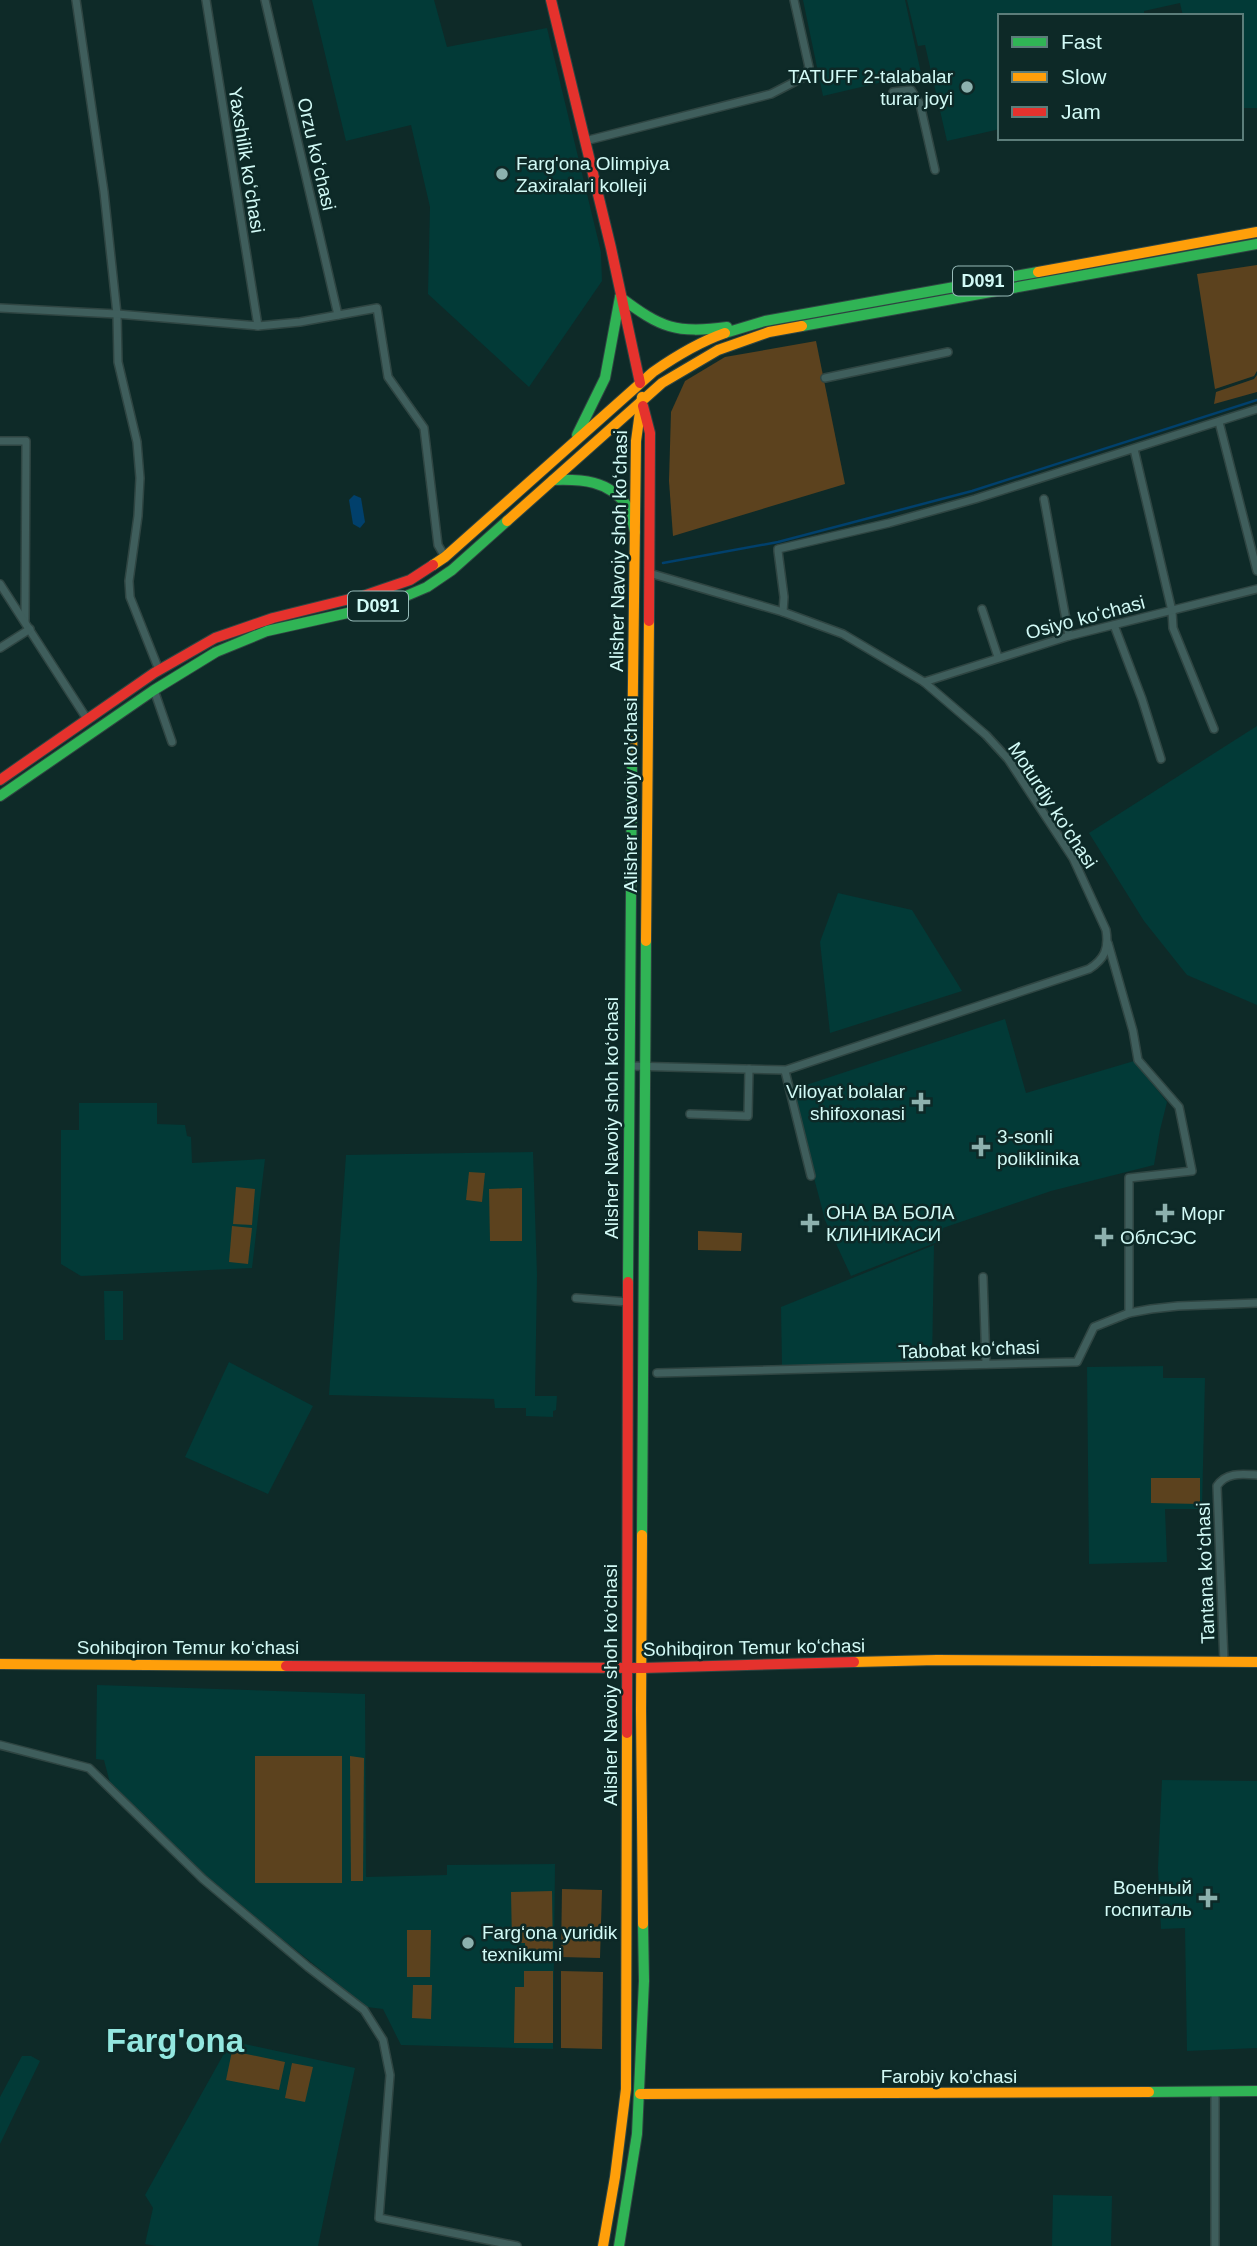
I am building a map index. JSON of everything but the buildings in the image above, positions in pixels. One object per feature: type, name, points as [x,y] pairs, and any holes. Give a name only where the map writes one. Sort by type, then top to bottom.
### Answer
[{"type":"main road","name":"Alisher Navoiy shoh koʻchasi","points":[[551,0],[611,248],[642,400],[636,441],[629,1066],[626,2090],[603,2246]]},
{"type":"main road","name":"D091","points":[[0,780],[159,670],[215,638],[274,618],[366,595],[410,580],[445,557],[640,383],[676,356],[711,338],[765,321],[1257,232]]},
{"type":"main road","name":"D091","points":[[0,796],[154,690],[216,652],[267,631],[370,608],[427,587],[452,570],[642,400],[683,369],[718,350],[769,332],[1257,244]]},
{"type":"main road","points":[[571,446],[605,378],[620,297],[656,324],[670,328],[704,330],[765,321]]},
{"type":"main road","name":"Alisher Navoiy ko'chasi","points":[[642,400],[650,433],[645,1066]]},
{"type":"main road","points":[[553,480],[582,479],[608,487],[628,507],[635,532]]},
{"type":"main road","name":"Alisher Navoiy shoh koʻchasi","points":[[619,2246],[640,2094],[644,1981],[642,1668],[645,1066]]},
{"type":"main road","name":"Sohibqiron Temur koʻchasi","points":[[0,1664],[642,1668],[937,1660],[1257,1662]]},
{"type":"main road","name":"Farobiy ko'chasi","points":[[640,2094],[1257,2091]]},
{"type":"street","points":[[76,0],[104,192],[117,314],[118,362],[137,442],[140,478],[129,581],[130,597],[159,670]]},
{"type":"street","name":"Yaxshilik koʻchasi","points":[[206,0],[258,326]]},
{"type":"street","name":"Orzu koʻchasi","points":[[265,0],[338,315]]},
{"type":"street","points":[[585,141],[771,94],[804,77],[809,67],[794,0]]},
{"type":"street","points":[[894,92],[911,90],[920,104],[935,170]]},
{"type":"street","points":[[0,308],[117,314],[258,326],[300,322],[377,308],[388,377],[424,428],[438,545],[445,557]]},
{"type":"street","points":[[825,377],[948,352]]},
{"type":"street","points":[[783,612],[784,597],[778,550],[975,499],[1257,409]]},
{"type":"street","points":[[1219,422],[1257,571]]},
{"type":"street","points":[[0,440],[26,441],[25,621]]},
{"type":"street","points":[[1134,449],[1172,611],[1173,628],[1214,729]]},
{"type":"street","points":[[1044,499],[1069,636]]},
{"type":"street","name":"Moturdiy ko'chasi","points":[[649,573],[783,612],[843,634],[924,682],[986,735],[1007,759],[1073,858],[1107,930],[1138,1059],[1179,1107],[1192,1171],[1129,1178],[1129,1313]]},
{"type":"street","points":[[0,584],[87,719]]},
{"type":"street","name":"Osiyo koʻchasi","points":[[924,682],[1069,636],[1257,589]]},
{"type":"street","points":[[982,609],[998,657]]},
{"type":"street","points":[[1114,625],[1161,759]]},
{"type":"street","points":[[0,648],[30,629]]},
{"type":"street","points":[[154,690],[172,742]]},
{"type":"street","points":[[629,1066],[786,1070],[1089,969],[1098,964],[1105,954],[1108,942]]},
{"type":"street","points":[[690,1114],[748,1116],[749,1069]]},
{"type":"street","points":[[786,1070],[811,1176]]},
{"type":"street","points":[[984,1276],[986,1364]]},
{"type":"street","points":[[576,1298],[628,1302]]},
{"type":"street","name":"Tabobat koʻchasi","points":[[657,1373],[1077,1362],[1094,1327],[1129,1313],[1178,1306],[1257,1303]]},
{"type":"street","name":"Tantana koʻchasi","points":[[1224,1662],[1217,1486],[1222,1479],[1233,1474],[1257,1475]]},
{"type":"street","points":[[0,1745],[89,1768],[202,1879],[364,2010],[383,2040],[390,2075],[379,2218],[517,2246]]},
{"type":"street","points":[[1215,2091],[1215,2246]]},
{"type":"shaded area","name":"Farg'ona Olimpiya Zaxiralari kolleji","points":[[312,0],[434,0],[447,47],[547,28],[601,252],[602,281],[529,387],[428,294],[430,207],[411,125],[346,141]]},
{"type":"shaded area","points":[[803,0],[905,0],[921,73],[823,96]]},
{"type":"shaded area","points":[[907,0],[1257,0],[1257,108],[1243,108],[1243,14],[1183,14],[1180,3],[1144,11],[1144,14],[998,14],[998,129],[947,141],[925,45],[918,46]]},
{"type":"shaded area","points":[[1257,265],[1257,371],[1254,376],[1215,389],[1197,274]]},
{"type":"shaded area","points":[[816,341],[845,484],[673,536],[669,481],[671,412],[685,381],[725,357]]},
{"type":"shaded area","points":[[1257,375],[1257,392],[1214,404],[1216,392],[1254,379]]},
{"type":"shaded area","points":[[1257,726],[1257,1005],[1187,975],[1144,921],[1089,833]]},
{"type":"shaded area","points":[[838,893],[912,910],[962,991],[830,1033],[820,942]]},
{"type":"shaded area","name":"3-sonli poliklinika","points":[[1005,1019],[1026,1093],[1134,1061],[1167,1102],[1154,1165],[1051,1191],[943,1228],[940,1241],[851,1276],[825,1220],[791,1090]]},
{"type":"shaded area","points":[[79,1103],[157,1103],[157,1124],[185,1125],[187,1136],[191,1137],[192,1163],[265,1159],[252,1268],[81,1276],[61,1264],[61,1130],[79,1130]]},
{"type":"shaded area","points":[[533,1152],[537,1275],[535,1396],[557,1396],[553,1417],[526,1416],[526,1408],[495,1408],[494,1399],[329,1395],[346,1155]]},
{"type":"shaded area","points":[[469,1172],[485,1173],[482,1202],[466,1200]]},
{"type":"shaded area","points":[[236,1187],[255,1189],[252,1225],[233,1224]]},
{"type":"shaded area","points":[[522,1188],[522,1241],[490,1241],[489,1189]]},
{"type":"shaded area","points":[[232,1226],[252,1228],[248,1264],[229,1262]]},
{"type":"shaded area","points":[[698,1231],[742,1233],[741,1251],[698,1250]]},
{"type":"shaded area","points":[[934,1245],[932,1364],[782,1365],[781,1307]]},
{"type":"shaded area","points":[[104,1291],[123,1291],[123,1340],[105,1340]]},
{"type":"shaded area","points":[[229,1362],[313,1406],[268,1494],[185,1457]]},
{"type":"shaded area","points":[[1163,1366],[1163,1378],[1205,1378],[1202,1509],[1165,1509],[1167,1562],[1089,1564],[1087,1367]]},
{"type":"shaded area","points":[[1151,1478],[1200,1478],[1200,1504],[1151,1503]]},
{"type":"shaded area","points":[[97,1685],[365,1694],[366,1877],[447,1875],[447,1865],[555,1864],[553,2049],[401,2045],[383,2009],[367,2007],[216,1886],[110,1783],[104,1760],[96,1759]]},
{"type":"shaded area","points":[[255,1756],[342,1756],[342,1883],[255,1883]]},
{"type":"shaded area","points":[[350,1756],[364,1758],[363,1881],[351,1881]]},
{"type":"shaded area","name":"Военный госпиталь","points":[[1162,1780],[1257,1781],[1257,2048],[1187,2051],[1185,1928],[1161,1929],[1158,1868]]},
{"type":"shaded area","points":[[562,1889],[602,1890],[600,1958],[561,1957]]},
{"type":"shaded area","points":[[552,1891],[553,1956],[525,1957],[525,1943],[512,1943],[511,1892]]},
{"type":"shaded area","points":[[407,1930],[431,1930],[430,1977],[407,1977]]},
{"type":"shaded area","points":[[524,1971],[553,1971],[553,2043],[514,2043],[515,1987],[524,1987]]},
{"type":"shaded area","points":[[561,1971],[603,1972],[602,2049],[561,2048]]},
{"type":"shaded area","points":[[413,1985],[432,1985],[431,2019],[412,2018]]},
{"type":"shaded area","points":[[231,2041],[355,2068],[318,2246],[145,2244],[153,2208],[145,2195]]},
{"type":"shaded area","points":[[232,2051],[285,2062],[279,2090],[226,2080]]},
{"type":"shaded area","points":[[22,2056],[31,2056],[40,2061],[0,2144],[0,2097]]},
{"type":"shaded area","points":[[292,2063],[313,2067],[305,2102],[285,2098]]},
{"type":"shaded area","points":[[1053,2195],[1112,2196],[1111,2246],[1052,2246]]},
{"type":"water","points":[[354,495],[361,498],[365,522],[360,528],[353,524],[349,500]]},
{"type":"waterway","points":[[663,563],[778,542],[972,491],[1257,400]]},
{"type":"traffic: fast","points":[[802,326],[1257,244]]},
{"type":"traffic: fast","points":[[725,333],[765,321],[1038,272]]},
{"type":"traffic: fast","points":[[620,297],[647,316],[670,326],[695,330],[727,327]]},
{"type":"traffic: fast","points":[[577,435],[605,378],[620,297]]},
{"type":"traffic: fast","points":[[553,480],[584,481],[612,491],[627,506],[635,532]]},
{"type":"traffic: fast","points":[[0,796],[154,690],[216,652],[267,631],[370,608],[427,587],[452,570],[507,521]]},
{"type":"traffic: fast","points":[[628,1282],[632,762]]},
{"type":"traffic: fast","points":[[642,1535],[646,941]]},
{"type":"traffic: fast","points":[[619,2246],[637,2134],[644,1981],[643,1924]]},
{"type":"traffic: fast","points":[[1149,2092],[1257,2091]]},
{"type":"traffic: slow","points":[[1038,272],[1257,232]]},
{"type":"traffic: slow","points":[[507,521],[662,383],[718,350],[769,332],[802,326]]},
{"type":"traffic: slow","points":[[433,565],[653,372],[688,350],[725,333]]},
{"type":"traffic: slow","points":[[632,762],[636,441],[642,397]]},
{"type":"traffic: slow","points":[[646,941],[649,621]]},
{"type":"traffic: slow","points":[[642,1535],[643,1924]]},
{"type":"traffic: slow","points":[[854,1662],[1257,1662]]},
{"type":"traffic: slow","points":[[0,1664],[286,1666]]},
{"type":"traffic: slow","points":[[603,2246],[626,2089],[627,1733]]},
{"type":"traffic: slow","points":[[640,2094],[1149,2092]]},
{"type":"traffic: jam","points":[[551,0],[611,248],[640,383]]},
{"type":"traffic: jam","points":[[643,406],[650,433],[649,621]]},
{"type":"traffic: jam","points":[[0,780],[154,673],[215,638],[273,618],[366,595],[410,580],[433,565]]},
{"type":"traffic: jam","points":[[627,1733],[628,1282]]},
{"type":"traffic: jam","points":[[286,1666],[642,1668],[854,1662]]},
{"type":"place","name":"TATUFF 2-talabalar turar joyi","points":[[967,87]]},
{"type":"place","name":"Farg'ona Olimpiya Zaxiralari kolleji","points":[[502,174]]},
{"type":"place","name":"Viloyat bolalar shifoxonasi","points":[[921,1102]]},
{"type":"place","name":"3-sonli poliklinika","points":[[981,1147]]},
{"type":"place","name":"Морг","points":[[1165,1213]]},
{"type":"place","name":"ОНА ВА БОЛА КЛИНИКАСИ","points":[[810,1223]]},
{"type":"place","name":"ОблСЭС","points":[[1104,1237]]},
{"type":"place","name":"Военный госпиталь","points":[[1208,1898]]},
{"type":"place","name":"Farg‘ona yuridik texnikumi","points":[[468,1943]]},
{"type":"district","name":"Farg'ona","points":[[175,2040]]}]
